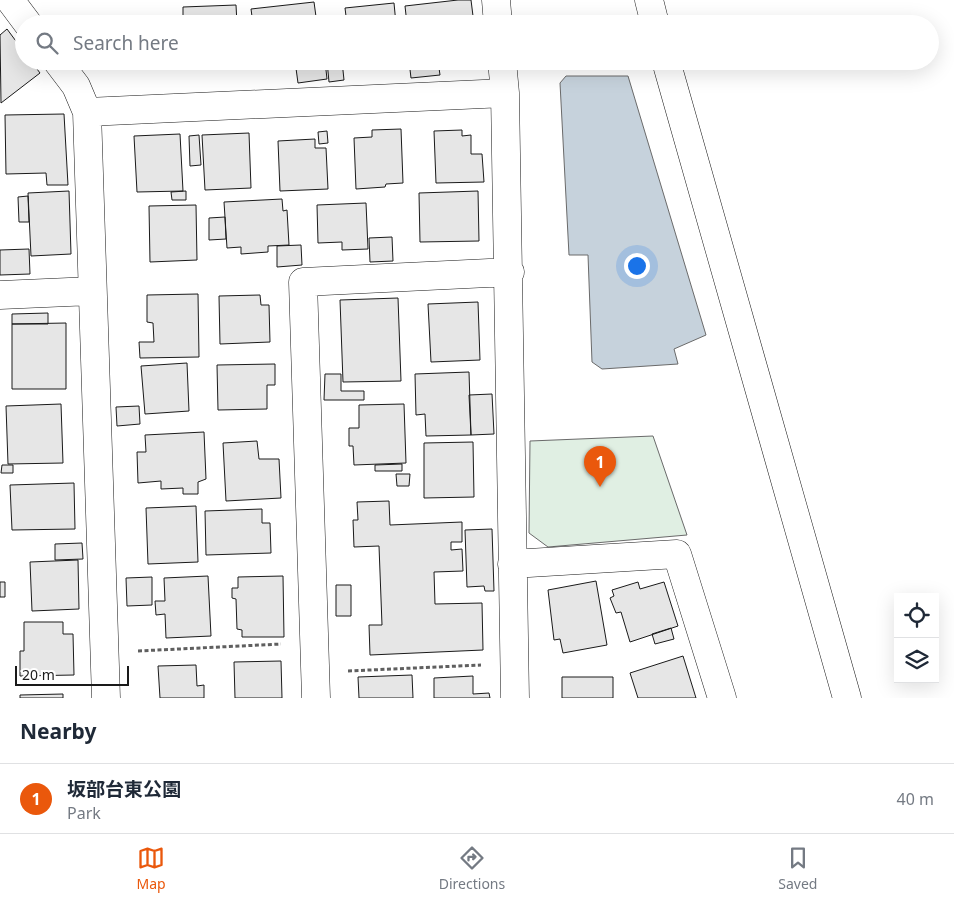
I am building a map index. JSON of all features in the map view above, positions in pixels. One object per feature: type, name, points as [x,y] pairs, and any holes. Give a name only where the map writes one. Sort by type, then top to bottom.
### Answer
[{"type":"street","points":[[10,0],[21,15]]},
{"type":"street","points":[[496,0],[497,15]]},
{"type":"street","points":[[649,0],[653,15]]},
{"type":"street","points":[[64,70],[76,86],[87,112],[106,698]]},
{"type":"street","points":[[503,70],[510,272],[515,698]]},
{"type":"street","points":[[669,70],[847,698]]},
{"type":"street","points":[[87,112],[505,93]]},
{"type":"street","points":[[316,685],[303,282],[510,272]]},
{"type":"street","points":[[0,295],[92,291]]},
{"type":"street","points":[[512,564],[677,554],[722,698]]},
{"type":"path","points":[[104,653],[314,642]]},
{"type":"path","points":[[316,685],[514,664]]},
{"type":"green space","points":[[653,436],[687,535],[548,547],[529,533],[530,441]]},
{"type":"shaded area","points":[[566,76],[628,76],[706,335],[674,349],[678,364],[602,369],[592,362],[588,255],[569,255],[560,83]]},
{"type":"building","points":[[471,0],[473,15],[406,15],[405,6]]},
{"type":"building","points":[[314,2],[316,15],[252,15],[251,9]]},
{"type":"building","points":[[394,3],[395,15],[346,15],[345,8]]},
{"type":"building","points":[[236,5],[237,15],[183,15],[183,7]]},
{"type":"building","points":[[7,29],[15,40],[15,70],[38,70],[40,73],[1,103],[0,35]]},
{"type":"building","points":[[296,70],[326,70],[327,79],[298,83]]},
{"type":"building","points":[[328,70],[343,70],[344,80],[329,82]]},
{"type":"building","points":[[410,70],[439,70],[440,75],[411,78]]},
{"type":"building","points":[[64,114],[68,185],[47,185],[46,173],[6,174],[5,115]]},
{"type":"building","points":[[401,129],[403,183],[386,184],[385,187],[356,189],[354,138],[372,137],[372,130]]},
{"type":"building","points":[[462,130],[462,136],[471,135],[471,154],[482,154],[484,182],[436,183],[434,131]]},
{"type":"building","points":[[327,131],[328,143],[319,144],[318,132]]},
{"type":"building","points":[[249,133],[251,188],[205,190],[202,135]]},
{"type":"building","points":[[180,134],[183,191],[137,192],[134,136]]},
{"type":"building","points":[[199,135],[201,165],[190,166],[189,136]]},
{"type":"building","points":[[315,139],[315,148],[326,148],[328,189],[280,191],[278,141]]},
{"type":"building","points":[[69,191],[71,254],[31,256],[28,193]]},
{"type":"building","points":[[186,191],[186,200],[172,200],[171,192]]},
{"type":"building","points":[[478,191],[479,241],[420,242],[419,193]]},
{"type":"building","points":[[28,196],[29,222],[19,222],[18,197]]},
{"type":"building","points":[[282,199],[283,211],[287,210],[289,245],[268,246],[268,252],[241,254],[241,247],[227,248],[224,202]]},
{"type":"building","points":[[366,203],[368,249],[342,250],[342,242],[318,243],[317,205]]},
{"type":"building","points":[[196,205],[197,260],[150,262],[149,206]]},
{"type":"building","points":[[225,217],[226,239],[209,240],[209,218]]},
{"type":"building","points":[[392,237],[393,261],[370,262],[369,238]]},
{"type":"building","points":[[301,245],[302,265],[277,267],[277,246]]},
{"type":"building","points":[[29,249],[30,274],[0,275],[0,250]]},
{"type":"building","points":[[198,294],[199,357],[140,358],[139,342],[154,342],[153,323],[147,322],[147,295]]},
{"type":"building","points":[[260,295],[261,305],[269,305],[270,342],[220,344],[219,296]]},
{"type":"building","points":[[398,298],[401,381],[343,382],[340,300]]},
{"type":"building","points":[[478,302],[480,360],[431,362],[428,304]]},
{"type":"building","points":[[48,313],[48,324],[12,324],[12,314]]},
{"type":"building","points":[[66,323],[66,389],[12,389],[12,324]]},
{"type":"building","points":[[187,363],[189,411],[145,414],[141,366]]},
{"type":"building","points":[[275,364],[275,385],[267,385],[267,409],[218,410],[217,365]]},
{"type":"building","points":[[469,372],[471,435],[426,436],[425,414],[416,415],[415,374]]},
{"type":"building","points":[[325,374],[341,374],[341,391],[364,391],[364,400],[324,400]]},
{"type":"building","points":[[492,394],[494,434],[471,435],[469,395]]},
{"type":"building","points":[[61,404],[63,463],[8,464],[6,406]]},
{"type":"building","points":[[404,404],[406,463],[354,465],[353,446],[349,446],[349,428],[359,428],[359,405]]},
{"type":"building","points":[[139,406],[140,424],[117,426],[116,407]]},
{"type":"building","points":[[204,432],[206,479],[198,482],[198,494],[183,494],[183,488],[161,489],[161,481],[138,483],[137,452],[146,452],[145,435]]},
{"type":"building","points":[[257,441],[259,459],[279,459],[281,498],[226,501],[223,443]]},
{"type":"building","points":[[473,442],[474,497],[424,498],[424,443]]},
{"type":"building","points":[[402,464],[402,471],[375,471],[375,465]]},
{"type":"building","points":[[2,465],[13,465],[13,473],[1,473]]},
{"type":"building","points":[[396,474],[410,474],[409,486],[397,486]]},
{"type":"building","points":[[74,483],[75,529],[12,530],[10,485]]},
{"type":"building","points":[[389,501],[390,525],[462,522],[462,542],[451,542],[451,550],[462,549],[463,571],[434,572],[435,604],[482,603],[483,650],[370,655],[369,625],[382,625],[379,546],[354,547],[353,520],[358,520],[357,502]]},
{"type":"building","points":[[196,506],[198,562],[148,564],[146,508]]},
{"type":"building","points":[[262,509],[262,523],[270,523],[271,553],[206,555],[205,511]]},
{"type":"building","points":[[492,529],[494,591],[485,591],[484,586],[467,587],[465,530]]},
{"type":"building","points":[[82,543],[83,559],[55,560],[55,544]]},
{"type":"building","points":[[78,560],[79,609],[32,611],[30,562]]},
{"type":"building","points":[[208,576],[211,636],[166,638],[165,614],[156,615],[155,601],[165,601],[164,578]]},
{"type":"building","points":[[283,576],[284,637],[242,637],[242,630],[237,629],[236,599],[232,598],[232,588],[238,588],[238,577]]},
{"type":"building","points":[[152,577],[152,605],[127,606],[126,578]]},
{"type":"building","points":[[596,581],[607,645],[563,653],[560,639],[554,640],[548,590]]},
{"type":"building","points":[[0,582],[5,582],[5,597],[0,597]]},
{"type":"building","points":[[638,582],[640,589],[664,582],[678,626],[630,642],[621,612],[616,613],[610,598],[614,596],[612,590]]},
{"type":"building","points":[[336,585],[351,585],[351,616],[336,616]]},
{"type":"building","points":[[24,622],[63,622],[63,634],[73,634],[74,675],[20,676],[20,651],[24,651]]},
{"type":"building","points":[[671,628],[674,639],[655,644],[652,634]]},
{"type":"building","points":[[683,656],[696,698],[638,698],[630,673]]},
{"type":"building","points":[[281,661],[282,698],[235,698],[234,662]]},
{"type":"building","points":[[196,665],[197,686],[204,685],[204,698],[160,698],[158,666]]},
{"type":"building","points":[[412,675],[413,698],[359,698],[358,677]]},
{"type":"building","points":[[473,676],[473,694],[489,693],[490,698],[434,698],[434,678]]},
{"type":"building","points":[[562,677],[613,677],[613,698],[562,698]]},
{"type":"building","points":[[63,694],[63,698],[20,698],[20,695]]},
{"type":"place","name":"坂部台東公園","points":[[600,487]]}]
